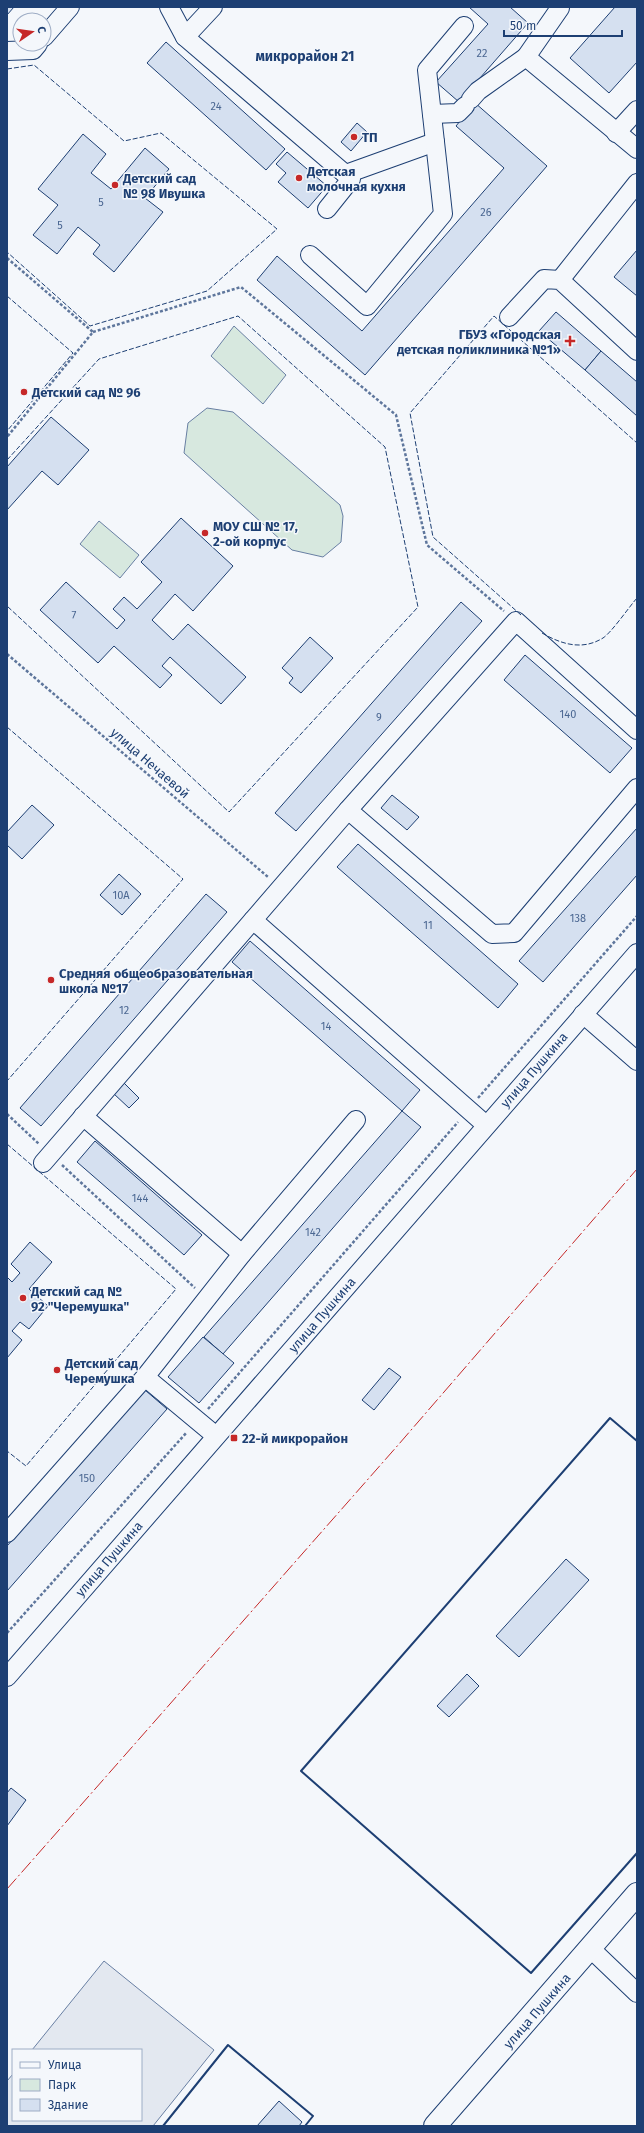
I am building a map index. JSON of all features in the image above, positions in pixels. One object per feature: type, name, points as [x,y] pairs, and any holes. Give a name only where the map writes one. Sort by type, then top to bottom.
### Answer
[{"type":"main road","name":"улица Пушкина","points":[[443,2123],[637,1894]]},
{"type":"street","points":[[52,28],[70,7]]},
{"type":"street","points":[[169,7],[185,37],[351,179],[328,209]]},
{"type":"street","points":[[185,37],[212,7]]},
{"type":"street","points":[[432,114],[458,113],[478,91],[526,57],[560,7]]},
{"type":"street","points":[[310,255],[367,306],[443,214],[427,70],[464,26]]},
{"type":"street","points":[[526,57],[637,149]]},
{"type":"street","points":[[616,133],[637,110]]},
{"type":"street","points":[[346,174],[435,142]]},
{"type":"street","points":[[560,280],[637,183]]},
{"type":"street","points":[[509,317],[544,280],[560,280],[635,344]]},
{"type":"street","points":[[47,1158],[348,810],[516,621],[637,730]]},
{"type":"street","points":[[348,810],[492,934],[514,933],[637,788]]},
{"type":"street","points":[[252,920],[486,1125]]},
{"type":"street","name":"улица Пушкина","points":[[7,1677],[637,953]]},
{"type":"street","points":[[583,1014],[637,1061]]},
{"type":"street","points":[[83,1116],[242,1254]]},
{"type":"street","points":[[9,1527],[145,1377],[242,1254],[356,1120]]},
{"type":"street","points":[[145,1377],[216,1436]]},
{"type":"street","points":[[591,1949],[637,1993]]},
{"type":"path","points":[[7,258],[93,332]]},
{"type":"path","points":[[7,437],[93,332],[241,287],[396,415],[427,545],[516,621]]},
{"type":"path","name":"улица Нечаевой","points":[[7,654],[280,888]]},
{"type":"path","points":[[7,1633],[197,1421],[637,916]]},
{"type":"path","points":[[7,1114],[47,1158],[206,1298]]},
{"type":"green space","points":[[234,326],[286,375],[263,404],[211,356]]},
{"type":"green space","points":[[207,408],[233,412],[340,505],[343,516],[341,542],[323,557],[292,550],[184,453],[188,423]]},
{"type":"green space","points":[[99,521],[139,555],[120,578],[80,544]]},
{"type":"shaded area","points":[[104,1961],[214,2050],[153,2126],[7,2126],[7,2081],[12,2075],[12,2121],[142,2121],[142,2049],[33,2049]]},
{"type":"building","points":[[7,7],[14,7],[7,15]]},
{"type":"building","points":[[469,7],[510,7],[528,23],[459,102],[436,82],[488,24]]},
{"type":"building","points":[[615,7],[637,7],[637,62],[609,93],[570,58]]},
{"type":"building","points":[[166,42],[285,149],[266,170],[147,63]]},
{"type":"building","points":[[466,95],[547,166],[365,375],[257,280],[277,256],[362,331],[504,168],[456,126],[469,110]]},
{"type":"building","name":"ТП","points":[[357,123],[367,132],[351,151],[341,142]]},
{"type":"building","points":[[83,134],[106,154],[91,173],[111,189],[145,148],[169,169],[145,198],[163,212],[114,272],[93,254],[100,245],[78,227],[57,254],[33,235],[58,205],[38,189]]},
{"type":"building","name":"Детская молочная кухня","points":[[287,152],[327,186],[308,208],[278,182],[286,173],[276,164]]},
{"type":"building","points":[[637,250],[637,296],[614,277]]},
{"type":"building","name":"ГБУЗ «Городская детская поликлиника №1»","points":[[556,312],[601,351],[585,370],[539,331]]},
{"type":"building","points":[[601,351],[637,382],[637,416],[585,370]]},
{"type":"building","points":[[51,417],[89,450],[58,485],[42,471],[7,510],[7,467]]},
{"type":"building","points":[[181,518],[233,566],[193,611],[175,594],[152,620],[173,640],[188,624],[246,677],[221,704],[170,657],[162,666],[172,675],[160,688],[114,646],[98,663],[40,610],[66,582],[117,629],[125,620],[113,609],[124,597],[137,609],[162,582],[141,562]]},
{"type":"building","points":[[461,602],[482,621],[296,831],[275,813]]},
{"type":"building","points":[[310,637],[333,658],[301,693],[289,683],[293,678],[282,668]]},
{"type":"building","points":[[525,655],[632,748],[610,773],[504,680]]},
{"type":"building","points":[[392,795],[419,817],[407,830],[381,808]]},
{"type":"building","points":[[32,805],[54,825],[22,859],[7,845],[7,832]]},
{"type":"building","points":[[637,828],[637,875],[543,982],[519,961]]},
{"type":"building","points":[[358,844],[518,984],[498,1008],[337,867]]},
{"type":"building","points":[[119,874],[141,894],[122,915],[100,895]]},
{"type":"building","points":[[206,894],[227,912],[41,1126],[20,1108]]},
{"type":"building","points":[[250,941],[420,1090],[402,1111],[232,962]]},
{"type":"building","points":[[123,1082],[139,1098],[129,1108],[113,1093]]},
{"type":"building","points":[[402,1111],[421,1127],[223,1354],[204,1337]]},
{"type":"building","points":[[95,1141],[202,1235],[184,1255],[77,1162]]},
{"type":"building","name":"Детский сад № 92 \"Черемушка\"","points":[[30,1242],[52,1262],[29,1289],[48,1306],[29,1329],[20,1322],[12,1331],[22,1340],[7,1358],[7,1277],[12,1282],[20,1273],[11,1264]]},
{"type":"building","points":[[203,1337],[234,1363],[199,1403],[168,1377]]},
{"type":"building","points":[[389,1368],[401,1377],[374,1410],[362,1400]]},
{"type":"building","points":[[145,1390],[167,1409],[7,1591],[7,1546]]},
{"type":"building","points":[[566,1559],[589,1580],[519,1657],[496,1636]]},
{"type":"building","points":[[467,1674],[479,1686],[449,1717],[437,1706]]},
{"type":"building","points":[[11,1788],[26,1800],[7,1826],[7,1793]]},
{"type":"building","points":[[279,2101],[302,2122],[299,2126],[257,2126]]},
{"type":"fence","points":[[7,69],[34,65],[124,141],[161,133],[277,229],[207,291],[90,326],[7,252]]},
{"type":"fence","points":[[7,296],[73,353],[7,431]]},
{"type":"fence","points":[[7,460],[99,359],[238,316],[385,447],[418,607],[229,812],[7,606]]},
{"type":"fence","points":[[521,615],[433,537],[410,413],[494,316],[637,443]]},
{"type":"fence","points":[[542,633],[564,643],[579,645],[595,642],[607,635],[637,598]]},
{"type":"fence","points":[[7,727],[183,879],[7,1081]]},
{"type":"fence","points":[[7,1144],[176,1289],[26,1466],[7,1451]]},
{"type":"wall","points":[[637,1441],[610,1418],[301,1771],[531,1973],[637,1853]]},
{"type":"wall","points":[[163,2126],[228,2045],[313,2116],[305,2126]]},
{"type":"power","points":[[7,1889],[399,1444],[637,1169]]},
{"type":"place","name":"ТП","points":[[354,137]]},
{"type":"place","name":"Детская молочная кухня","points":[[299,178]]},
{"type":"place","name":"Детский сад № 98 Ивушка","points":[[115,185]]},
{"type":"place","name":"ГБУЗ «Городская детская поликлиника №1»","points":[[570,341]]},
{"type":"place","name":"Детский сад № 96","points":[[24,392]]},
{"type":"place","name":"МОУ СШ № 17, 2-ой корпус","points":[[205,533]]},
{"type":"place","name":"Средняя общеобразовательная школа №17","points":[[51,980]]},
{"type":"place","name":"Детский сад № 92 \"Черемушка\"","points":[[23,1298]]},
{"type":"place","name":"Детский сад Черемушка","points":[[57,1370]]},
{"type":"place","name":"22-й микрорайон","points":[[234,1438]]},
{"type":"district","name":"микрорайон 21","points":[[305,56]]}]
